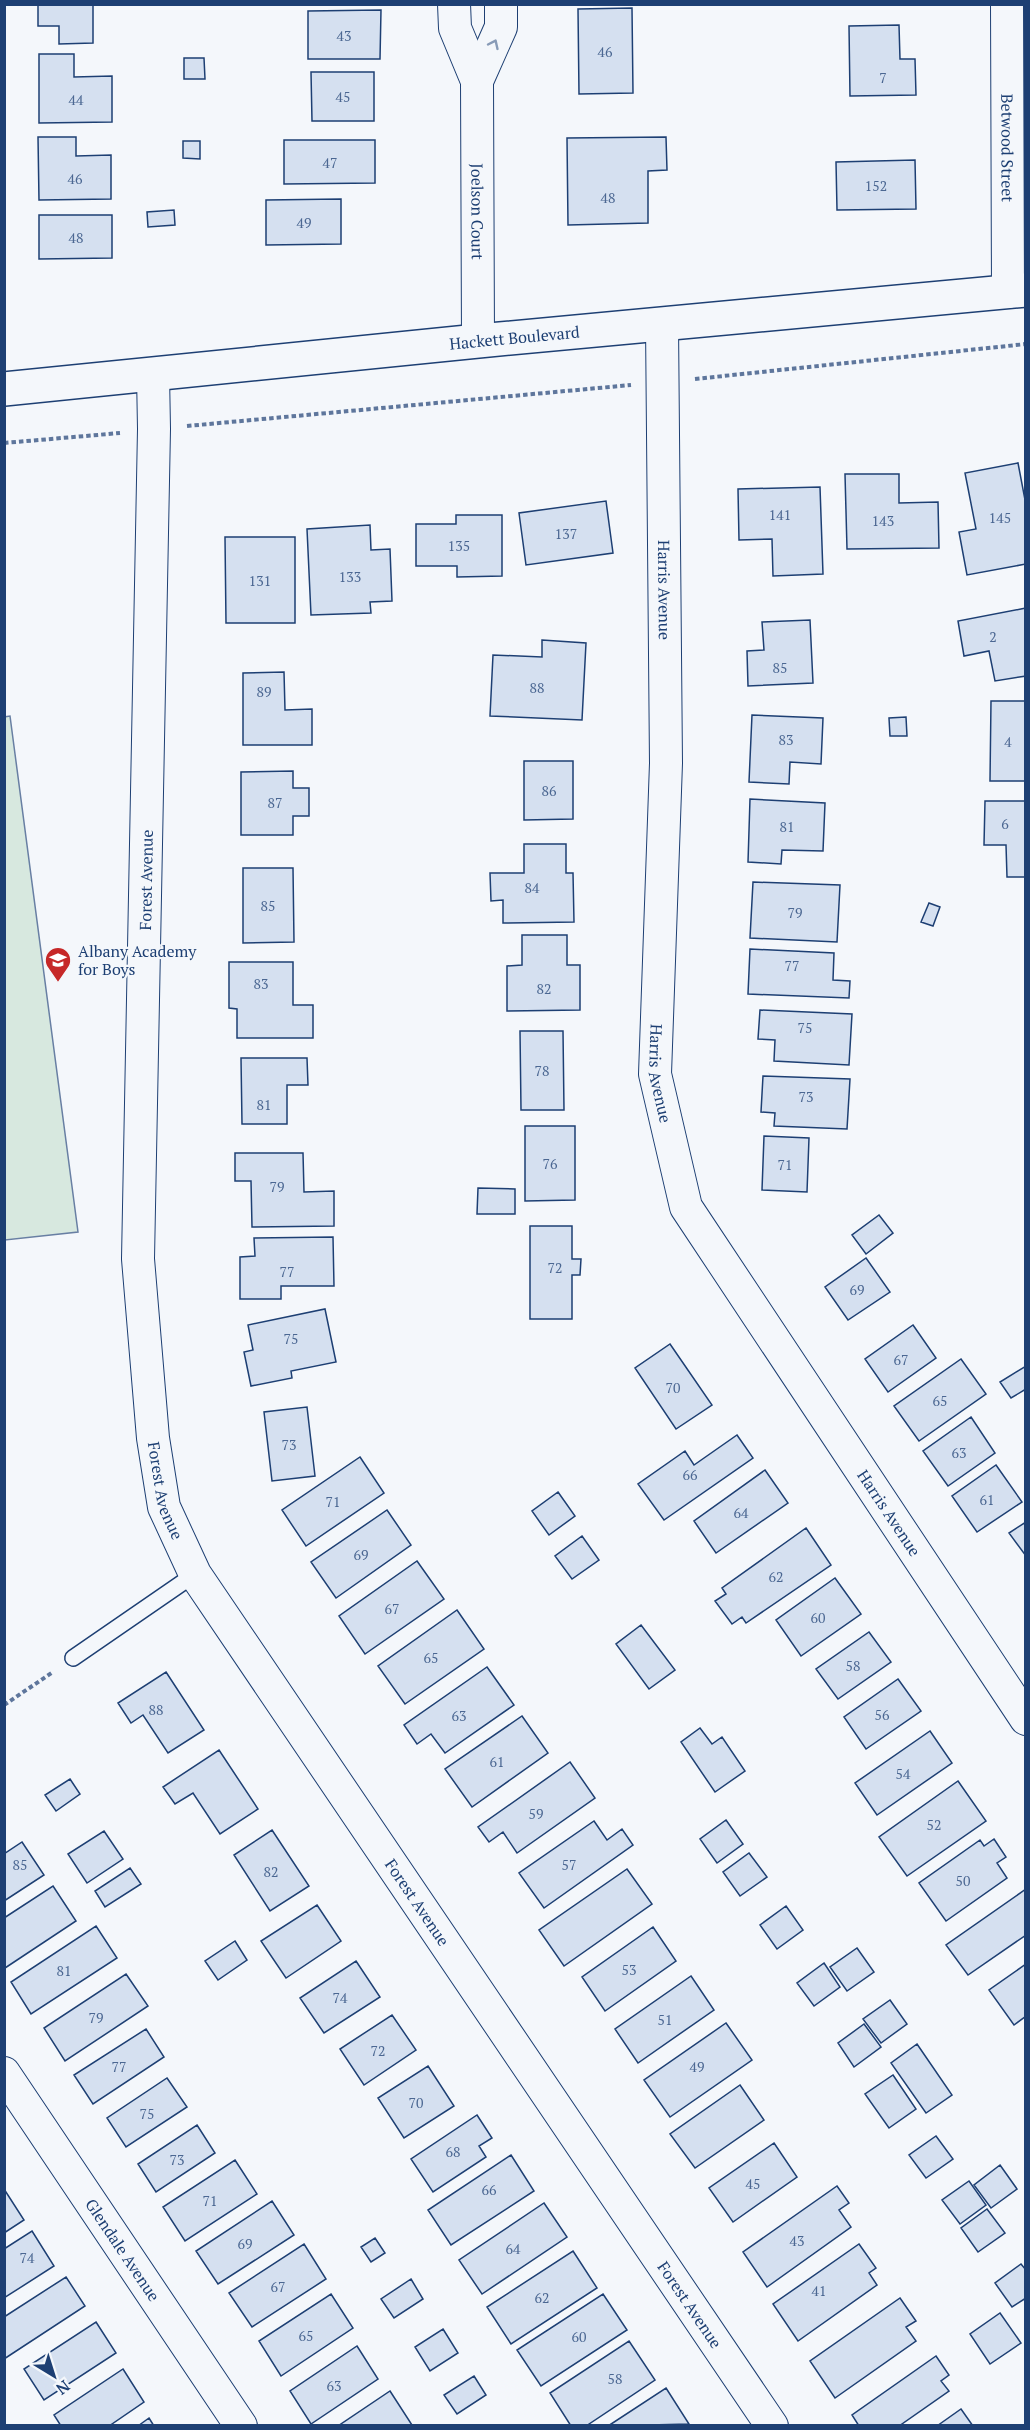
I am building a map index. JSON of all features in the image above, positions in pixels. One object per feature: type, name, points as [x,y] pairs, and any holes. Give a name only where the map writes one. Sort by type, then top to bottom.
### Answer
[{"type":"street","name":"Joelson Court","points":[[454,4],[454,28],[477,81],[478,341]]},
{"type":"street","name":"Joelson Court","points":[[477,81],[501,27],[501,4]]},
{"type":"street","name":"Betwood Street","points":[[1007,4],[1017,291]]},
{"type":"street","name":"Hackett Boulevard","points":[[4,389],[478,341],[1017,291]]},
{"type":"street","name":"Harris Avenue","points":[[662,324],[666,763],[655,1074],[686,1207],[1026,1719]]},
{"type":"street","name":"Forest Avenue","points":[[153,374],[154,429],[138,1259],[153,1437],[164,1507],[195,1575],[772,2426]]},
{"type":"street","name":"Glendale Avenue","points":[[4,2073],[241,2426]]},
{"type":"lane","points":[[74,1658],[195,1575]]},
{"type":"path","points":[[4,443],[663,382],[1026,344]]},
{"type":"path","points":[[4,1705],[74,1658]]},
{"type":"shaded area","points":[[10,716],[78,1232],[5,1240],[4,717]]},
{"type":"building","points":[[38,4],[93,4],[93,43],[59,44],[59,26],[38,26]]},
{"type":"building","points":[[632,8],[633,93],[579,94],[578,9]]},
{"type":"building","points":[[381,10],[380,59],[308,59],[308,11]]},
{"type":"building","points":[[899,25],[900,59],[915,59],[916,95],[850,96],[849,26]]},
{"type":"building","points":[[39,54],[74,54],[74,77],[112,76],[112,122],[39,123]]},
{"type":"building","points":[[184,58],[204,58],[205,79],[184,79]]},
{"type":"building","points":[[311,72],[374,72],[374,121],[312,121]]},
{"type":"building","points":[[38,137],[76,137],[76,156],[111,155],[111,199],[39,200]]},
{"type":"building","points":[[666,137],[667,170],[648,171],[648,223],[568,225],[567,138]]},
{"type":"building","points":[[284,140],[375,140],[375,183],[284,184]]},
{"type":"building","points":[[183,141],[200,141],[200,159],[183,158]]},
{"type":"building","points":[[915,160],[916,209],[837,210],[836,162]]},
{"type":"building","points":[[341,199],[341,244],[266,245],[266,200]]},
{"type":"building","points":[[174,210],[175,225],[148,227],[147,212]]},
{"type":"building","points":[[39,215],[112,215],[112,258],[39,259]]},
{"type":"building","points":[[1018,463],[1026,505],[1026,564],[967,575],[959,532],[976,529],[965,473]]},
{"type":"building","points":[[845,474],[899,474],[899,503],[938,502],[939,548],[847,549]]},
{"type":"building","points":[[820,487],[823,574],[773,576],[772,539],[739,540],[738,489]]},
{"type":"building","points":[[606,501],[613,553],[526,565],[519,513]]},
{"type":"building","points":[[456,515],[502,515],[502,576],[457,577],[457,566],[416,566],[416,524],[456,524]]},
{"type":"building","points":[[370,525],[371,550],[390,549],[392,601],[370,602],[371,613],[311,615],[307,529]]},
{"type":"building","points":[[225,537],[295,537],[295,623],[226,623]]},
{"type":"building","points":[[1026,608],[1026,676],[995,681],[989,651],[964,656],[958,621]]},
{"type":"building","points":[[810,620],[813,683],[748,686],[747,651],[764,650],[762,622]]},
{"type":"building","points":[[542,640],[586,643],[582,720],[490,716],[493,655],[542,657]]},
{"type":"building","points":[[284,672],[285,710],[312,709],[312,745],[243,745],[243,673]]},
{"type":"building","points":[[991,701],[1026,701],[1026,781],[990,781]]},
{"type":"building","points":[[752,715],[823,718],[821,764],[790,762],[789,784],[749,782]]},
{"type":"building","points":[[906,717],[907,736],[890,736],[889,718]]},
{"type":"building","points":[[524,761],[573,761],[573,819],[524,820]]},
{"type":"building","points":[[293,771],[293,788],[309,788],[309,816],[293,816],[293,835],[241,835],[241,772]]},
{"type":"building","points":[[750,799],[825,803],[823,851],[782,850],[781,864],[748,862]]},
{"type":"building","points":[[985,801],[1026,801],[1026,877],[1007,877],[1006,845],[984,845]]},
{"type":"building","points":[[524,844],[566,844],[566,873],[573,873],[574,922],[503,923],[503,900],[491,901],[490,873],[524,873]]},
{"type":"building","points":[[243,868],[293,868],[294,942],[243,943]]},
{"type":"building","points":[[753,882],[840,885],[837,942],[750,938]]},
{"type":"building","points":[[929,903],[940,907],[933,926],[921,922]]},
{"type":"building","points":[[522,935],[567,935],[567,965],[580,965],[580,1010],[507,1011],[507,966],[522,965]]},
{"type":"building","points":[[750,949],[834,953],[833,980],[850,981],[849,998],[748,994]]},
{"type":"building","points":[[229,962],[293,962],[293,1005],[313,1005],[313,1038],[237,1038],[237,1009],[229,1008]]},
{"type":"building","points":[[760,1010],[852,1014],[849,1065],[774,1061],[775,1040],[758,1039]]},
{"type":"building","points":[[520,1031],[563,1031],[564,1110],[521,1110]]},
{"type":"building","points":[[241,1058],[307,1058],[308,1085],[287,1085],[287,1124],[242,1124]]},
{"type":"building","points":[[763,1076],[850,1079],[847,1129],[774,1126],[775,1113],[761,1112]]},
{"type":"building","points":[[525,1126],[575,1126],[575,1200],[525,1201]]},
{"type":"building","points":[[764,1136],[809,1138],[807,1192],[762,1190]]},
{"type":"building","points":[[235,1153],[303,1153],[304,1192],[334,1191],[334,1226],[252,1227],[251,1181],[235,1181]]},
{"type":"building","points":[[478,1188],[515,1189],[515,1214],[477,1214]]},
{"type":"building","points":[[879,1215],[893,1233],[866,1254],[852,1235]]},
{"type":"building","points":[[530,1226],[572,1226],[572,1259],[581,1259],[580,1275],[572,1275],[572,1319],[530,1319]]},
{"type":"building","points":[[333,1237],[334,1286],[281,1286],[281,1299],[240,1299],[240,1257],[255,1256],[254,1238]]},
{"type":"building","points":[[866,1258],[890,1292],[848,1320],[825,1287]]},
{"type":"building","points":[[325,1309],[336,1362],[291,1371],[292,1378],[251,1386],[244,1352],[253,1350],[248,1325]]},
{"type":"building","points":[[913,1325],[936,1358],[888,1392],[865,1359]]},
{"type":"building","points":[[670,1344],[712,1405],[676,1429],[635,1368]]},
{"type":"building","points":[[961,1359],[986,1394],[919,1441],[894,1406]]},
{"type":"building","points":[[1026,1366],[1026,1389],[1011,1398],[1000,1382]]},
{"type":"building","points":[[307,1407],[315,1476],[272,1481],[264,1412]]},
{"type":"building","points":[[971,1417],[995,1453],[948,1486],[923,1451]]},
{"type":"building","points":[[737,1435],[753,1458],[664,1520],[638,1484],[685,1451],[694,1465]]},
{"type":"building","points":[[360,1457],[384,1493],[306,1546],[282,1510]]},
{"type":"building","points":[[996,1465],[1022,1502],[977,1532],[952,1496]]},
{"type":"building","points":[[765,1470],[788,1503],[716,1553],[694,1521]]},
{"type":"building","points":[[558,1492],[575,1516],[549,1535],[532,1511]]},
{"type":"building","points":[[387,1510],[411,1545],[336,1598],[311,1562]]},
{"type":"building","points":[[1026,1522],[1026,1556],[1009,1533]]},
{"type":"building","points":[[806,1528],[831,1565],[746,1623],[742,1617],[732,1624],[715,1601],[726,1594],[722,1588]]},
{"type":"building","points":[[582,1536],[599,1560],[572,1579],[555,1556]]},
{"type":"building","points":[[417,1561],[444,1599],[365,1654],[339,1616]]},
{"type":"building","points":[[835,1578],[861,1614],[801,1656],[776,1620]]},
{"type":"building","points":[[457,1610],[484,1649],[405,1704],[378,1666]]},
{"type":"building","points":[[641,1625],[675,1670],[649,1689],[616,1644]]},
{"type":"building","points":[[869,1632],[891,1662],[838,1699],[816,1669]]},
{"type":"building","points":[[487,1667],[514,1705],[445,1753],[431,1734],[417,1744],[404,1725]]},
{"type":"building","points":[[166,1672],[204,1730],[168,1753],[143,1715],[131,1723],[118,1703]]},
{"type":"building","points":[[898,1679],[921,1711],[866,1749],[844,1717]]},
{"type":"building","points":[[522,1716],[548,1753],[472,1807],[445,1769]]},
{"type":"building","points":[[700,1728],[712,1744],[722,1737],[745,1771],[715,1792],[681,1742]]},
{"type":"building","points":[[930,1731],[952,1763],[877,1815],[855,1783]]},
{"type":"building","points":[[219,1750],[258,1809],[220,1834],[193,1793],[175,1804],[163,1787]]},
{"type":"building","points":[[570,1762],[595,1798],[517,1853],[503,1832],[489,1842],[478,1827]]},
{"type":"building","points":[[70,1779],[80,1794],[56,1811],[45,1795]]},
{"type":"building","points":[[958,1781],[986,1821],[907,1876],[879,1837]]},
{"type":"building","points":[[726,1820],[743,1844],[717,1863],[700,1839]]},
{"type":"building","points":[[594,1821],[607,1840],[622,1829],[633,1845],[544,1908],[519,1873]]},
{"type":"building","points":[[272,1830],[309,1886],[270,1911],[234,1855]]},
{"type":"building","points":[[104,1831],[123,1859],[87,1883],[68,1854]]},
{"type":"building","points":[[994,1839],[1006,1857],[997,1863],[1007,1878],[946,1921],[919,1883],[980,1840],[984,1846]]},
{"type":"building","points":[[22,1842],[44,1875],[4,1901],[4,1854]]},
{"type":"building","points":[[749,1853],[767,1877],[740,1896],[723,1872]]},
{"type":"building","points":[[130,1868],[141,1884],[105,1907],[95,1891]]},
{"type":"building","points":[[627,1869],[652,1904],[564,1966],[539,1930]]},
{"type":"building","points":[[53,1886],[76,1921],[5,1968],[4,1918]]},
{"type":"building","points":[[1026,1889],[1026,1935],[968,1975],[946,1945]]},
{"type":"building","points":[[317,1905],[341,1941],[286,1978],[261,1941]]},
{"type":"building","points":[[786,1906],[803,1930],[777,1949],[760,1925]]},
{"type":"building","points":[[96,1926],[117,1958],[31,2014],[11,1982]]},
{"type":"building","points":[[653,1927],[676,1961],[605,2011],[582,1977]]},
{"type":"building","points":[[235,1941],[247,1960],[218,1980],[205,1961]]},
{"type":"building","points":[[857,1948],[874,1972],[847,1991],[830,1967]]},
{"type":"building","points":[[356,1961],[380,1997],[324,2033],[300,1998]]},
{"type":"building","points":[[824,1963],[840,1987],[814,2006],[797,1983]]},
{"type":"building","points":[[1026,1964],[1026,2016],[1014,2025],[989,1990]]},
{"type":"building","points":[[126,1974],[148,2006],[65,2061],[44,2028]]},
{"type":"building","points":[[691,1976],[714,2010],[638,2063],[615,2029]]},
{"type":"building","points":[[890,2000],[907,2024],[881,2043],[863,2019]]},
{"type":"building","points":[[392,2015],[416,2050],[364,2085],[340,2049]]},
{"type":"building","points":[[726,2023],[752,2060],[670,2117],[644,2080]]},
{"type":"building","points":[[864,2024],[881,2047],[854,2067],[838,2043]]},
{"type":"building","points":[[146,2029],[164,2057],[93,2104],[74,2075]]},
{"type":"building","points":[[917,2044],[952,2095],[926,2113],[891,2063]]},
{"type":"building","points":[[428,2066],[454,2106],[404,2138],[378,2098]]},
{"type":"building","points":[[893,2075],[916,2109],[889,2128],[865,2094]]},
{"type":"building","points":[[167,2078],[187,2107],[126,2147],[107,2118]]},
{"type":"building","points":[[740,2085],[764,2120],[695,2168],[670,2134]]},
{"type":"building","points":[[477,2115],[492,2138],[479,2146],[486,2157],[433,2192],[411,2159]]},
{"type":"building","points":[[197,2125],[215,2153],[156,2192],[138,2164]]},
{"type":"building","points":[[936,2136],[953,2159],[926,2178],[909,2155]]},
{"type":"building","points":[[774,2143],[797,2177],[733,2222],[709,2188]]},
{"type":"building","points":[[511,2155],[534,2191],[451,2245],[428,2210]]},
{"type":"building","points":[[235,2160],[257,2194],[185,2241],[163,2207]]},
{"type":"building","points":[[1000,2165],[1017,2189],[991,2208],[974,2185]]},
{"type":"building","points":[[969,2181],[986,2205],[960,2224],[942,2200]]},
{"type":"building","points":[[837,2186],[849,2203],[839,2210],[851,2227],[767,2287],[743,2252]]},
{"type":"building","points":[[4,2189],[24,2220],[4,2233]]},
{"type":"building","points":[[272,2201],[294,2235],[218,2284],[196,2251]]},
{"type":"building","points":[[544,2203],[567,2237],[482,2294],[459,2260]]},
{"type":"building","points":[[987,2209],[1005,2233],[978,2252],[961,2228]]},
{"type":"building","points":[[32,2231],[54,2266],[4,2298],[4,2249]]},
{"type":"building","points":[[375,2238],[385,2253],[371,2262],[361,2247]]},
{"type":"building","points":[[304,2244],[326,2279],[252,2327],[229,2293]]},
{"type":"building","points":[[859,2244],[876,2268],[869,2273],[877,2285],[798,2341],[773,2304]]},
{"type":"building","points":[[573,2251],[597,2288],[511,2344],[487,2307]]},
{"type":"building","points":[[1021,2264],[1026,2270],[1026,2298],[1012,2307],[995,2283]]},
{"type":"building","points":[[66,2277],[85,2306],[4,2359],[4,2317]]},
{"type":"building","points":[[411,2279],[423,2299],[394,2318],[381,2299]]},
{"type":"building","points":[[331,2294],[353,2328],[281,2376],[259,2341]]},
{"type":"building","points":[[603,2294],[627,2330],[541,2386],[517,2350]]},
{"type":"building","points":[[900,2298],[916,2321],[906,2327],[916,2341],[835,2398],[810,2361]]},
{"type":"building","points":[[1000,2313],[1021,2343],[990,2364],[970,2334]]},
{"type":"building","points":[[96,2322],[116,2353],[44,2400],[24,2369]]},
{"type":"building","points":[[443,2329],[458,2353],[430,2371],[415,2347]]},
{"type":"building","points":[[629,2341],[655,2380],[586,2426],[571,2426],[550,2393]]},
{"type":"building","points":[[357,2346],[378,2379],[311,2424],[290,2391]]},
{"type":"building","points":[[936,2356],[949,2375],[941,2381],[949,2391],[899,2426],[859,2426],[852,2415]]},
{"type":"building","points":[[123,2369],[144,2402],[109,2426],[61,2426],[54,2415]]},
{"type":"building","points":[[474,2376],[486,2395],[457,2414],[444,2395]]},
{"type":"building","points":[[666,2388],[689,2424],[608,2426]]},
{"type":"building","points":[[390,2391],[412,2425],[338,2426]]},
{"type":"building","points":[[961,2409],[973,2426],[937,2426]]},
{"type":"building","points":[[149,2418],[154,2426],[138,2426]]},
{"type":"place","name":"Albany Academy for Boys","points":[[58,983]]}]
